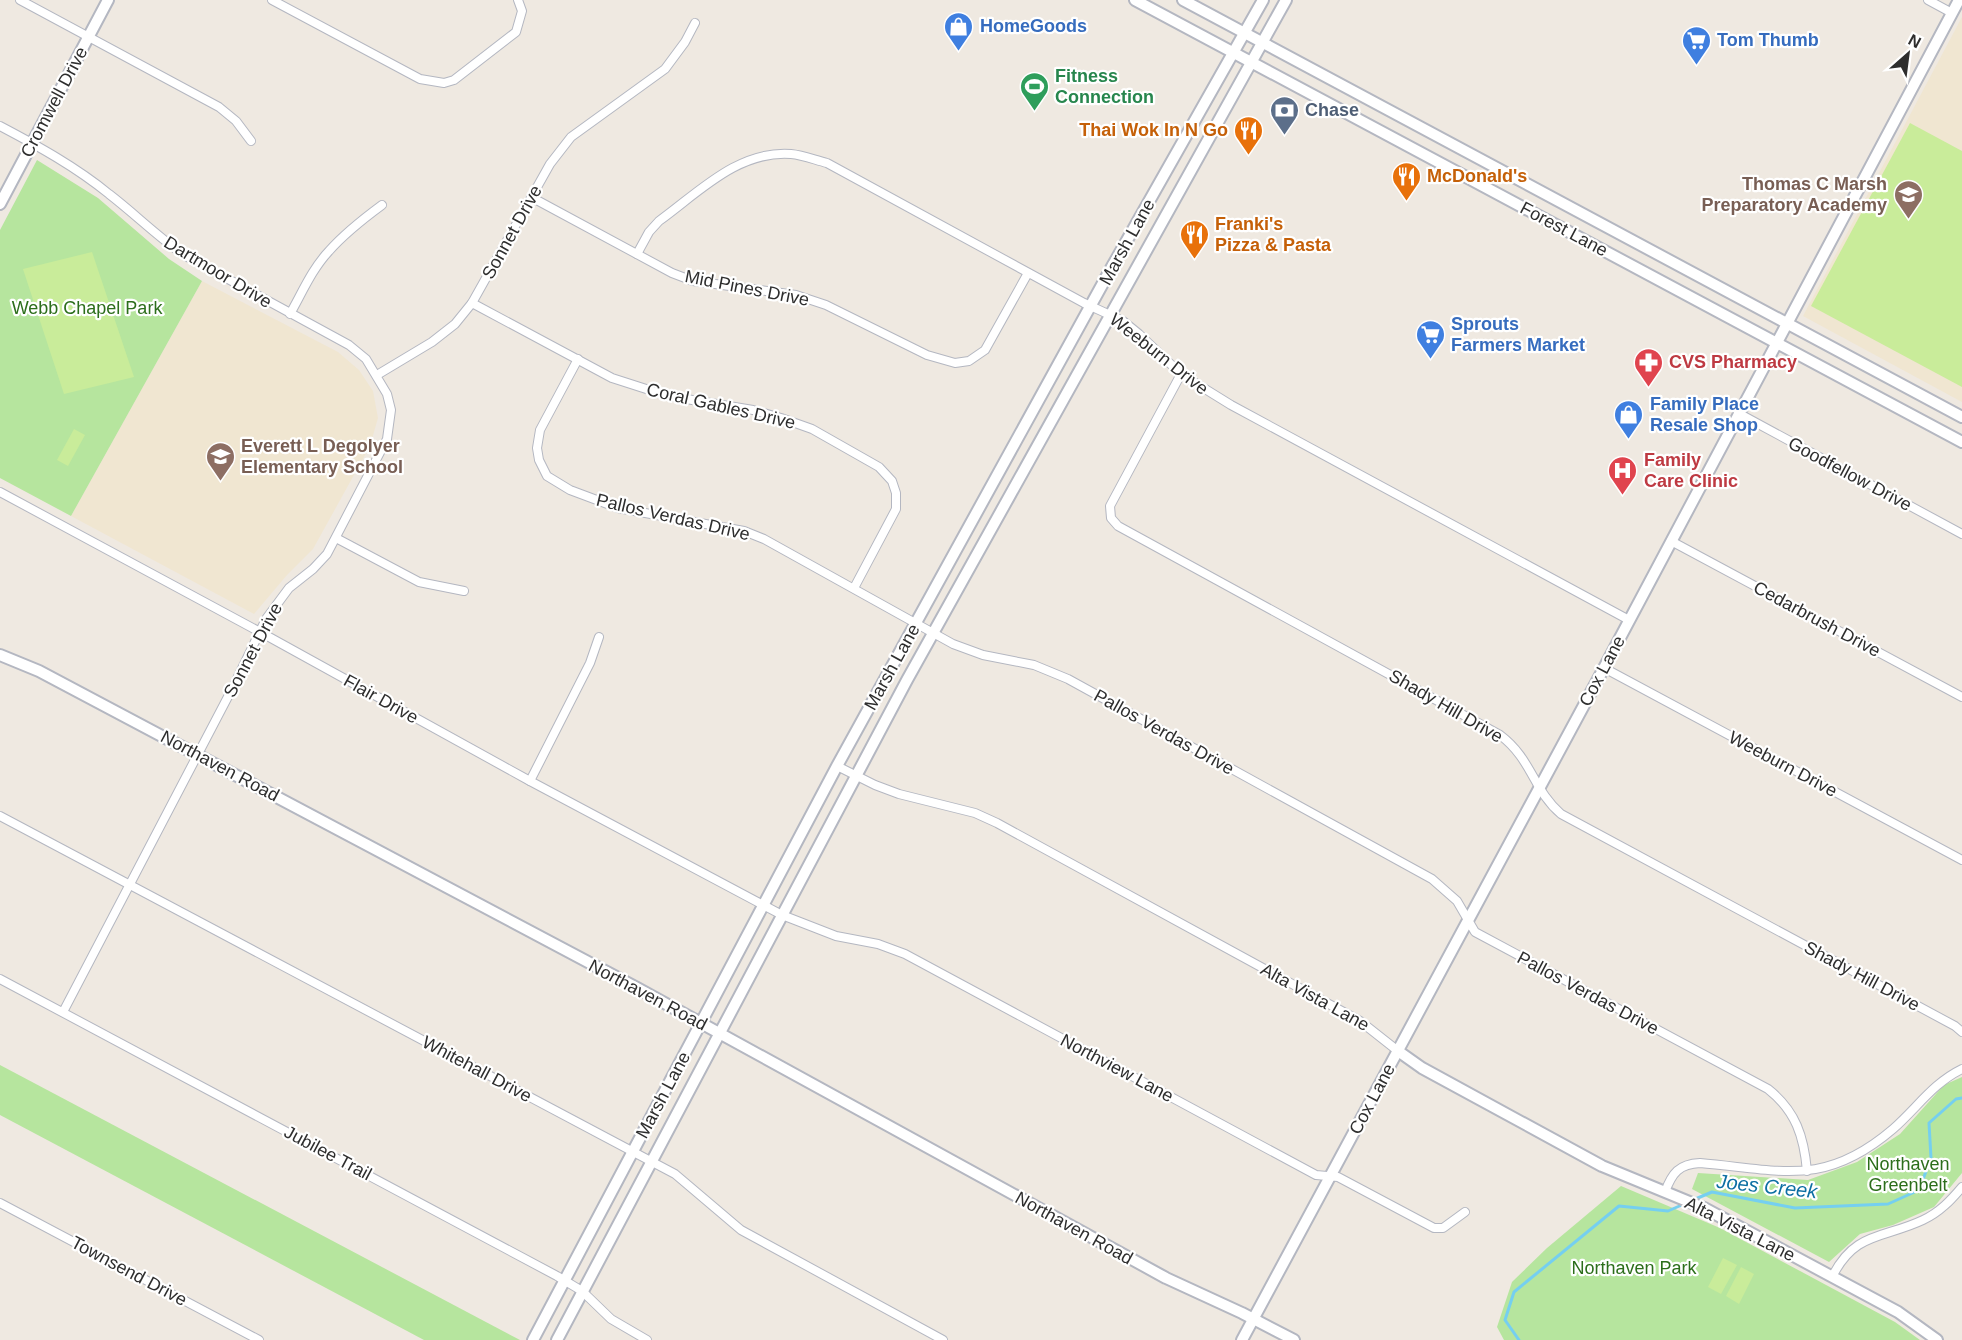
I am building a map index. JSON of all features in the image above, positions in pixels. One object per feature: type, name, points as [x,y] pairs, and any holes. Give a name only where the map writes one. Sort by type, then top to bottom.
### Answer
[{"type":"main road","name":"Cromwell Drive","points":[[0,204],[108,0]]},
{"type":"main road","name":"Forest Lane","points":[[1135,0],[1962,442]]},
{"type":"main road","name":"Forest Lane","points":[[1183,0],[1962,417]]},
{"type":"main road","name":"Marsh Lane","points":[[533,1340],[837,766],[1263,0]]},
{"type":"main road","name":"Marsh Lane","points":[[557,1340],[933,633],[1286,0]]},
{"type":"main road","name":"Cox Lane","points":[[1242,1340],[1604,668],[1959,0]]},
{"type":"main road","points":[[1396,139],[1406,121]]},
{"type":"main road","points":[[1164,176],[1183,183]]},
{"type":"main road","points":[[1619,259],[1629,240]]},
{"type":"main road","name":"Northaven Road","points":[[0,655],[39,671],[198,754],[701,1023],[1166,1278],[1253,1318],[1294,1340]]},
{"type":"main road","name":"Alta Vista Lane","points":[[1398,1051],[1422,1068],[1602,1167],[1704,1208],[1832,1276],[1898,1312],[1937,1340]]},
{"type":"street","points":[[20,0],[219,107],[236,121],[251,141]]},
{"type":"street","points":[[272,0],[420,79],[444,82],[454,80],[516,32],[522,11],[518,0]]},
{"type":"street","points":[[1928,0],[1952,13]]},
{"type":"street","name":"Sonnet Drive","points":[[63,1012],[266,619],[289,588],[327,554],[387,439],[391,410],[387,394],[377,375],[433,342],[455,324],[472,303],[550,164],[571,137],[665,69],[685,42],[694,23]]},
{"type":"street","name":"Dartmoor Drive","points":[[0,126],[77,171],[108,193],[165,242],[184,255],[290,315],[349,345],[366,359],[377,375]]},
{"type":"street","name":"Weeburn Drive","points":[[637,254],[659,222],[744,161],[792,154],[827,163],[1028,273],[1110,314],[1139,334],[1181,374],[1231,405],[1629,620]]},
{"type":"street","name":"Mid Pines Drive","points":[[531,197],[672,273],[693,281],[796,295],[826,305],[927,355],[955,363],[969,361],[985,350],[1028,273]]},
{"type":"street","points":[[290,315],[311,276],[328,251],[365,217],[382,205]]},
{"type":"street","name":"Coral Gables Drive","points":[[472,303],[612,378],[668,396],[753,410],[782,418],[812,429],[879,467],[892,482],[896,493],[896,509],[854,588]]},
{"type":"street","name":"Pallos Verdas Drive","points":[[578,359],[540,430],[537,448],[539,460],[547,476],[570,490],[618,508],[744,531],[764,539],[953,644],[982,655],[1034,665],[1068,679],[1432,879],[1457,901],[1474,932],[1768,1089],[1788,1107],[1794,1116],[1802,1137],[1807,1171]]},
{"type":"street","name":"Shady Hill Drive","points":[[1181,374],[1110,506],[1111,518],[1118,526],[1483,724],[1514,745],[1524,757],[1545,798],[1561,814],[1955,1026],[1962,1032]]},
{"type":"street","name":"Goodfellow Drive","points":[[1738,413],[1962,534]]},
{"type":"street","name":"Flair Drive","points":[[0,492],[530,781],[764,904]]},
{"type":"street","points":[[336,538],[419,582],[464,591]]},
{"type":"street","name":"Cedarbrush Drive","points":[[1671,541],[1962,697]]},
{"type":"street","points":[[530,781],[590,663],[600,637]]},
{"type":"street","name":"Weeburn Drive","points":[[1604,668],[1962,860]]},
{"type":"street","name":"Alta Vista Lane","points":[[837,766],[899,794],[966,810],[997,823],[1360,1021],[1377,1032],[1398,1051]]},
{"type":"street","name":"Whitehall Drive","points":[[0,816],[651,1161],[688,1184],[722,1216],[741,1230],[943,1340]]},
{"type":"street","name":"Northview Lane","points":[[764,904],[804,925],[836,936],[878,944],[905,954],[1316,1175],[1338,1177],[1434,1228],[1443,1228],[1465,1212]]},
{"type":"street","name":"Jubilee Trail","points":[[0,979],[565,1280],[582,1292],[611,1319],[647,1340]]},
{"type":"street","points":[[1668,1193],[1670,1179],[1677,1169],[1688,1164],[1714,1164],[1777,1172],[1807,1171],[1843,1161],[1881,1139],[1895,1128],[1932,1089],[1962,1069]]},
{"type":"street","points":[[1832,1276],[1845,1255],[1858,1244],[1925,1219],[1947,1205],[1962,1187]]},
{"type":"street","name":"Townsend Drive","points":[[0,1203],[259,1340]]},
{"type":"shaded area","name":"Thomas C Marsh Preparatory Academy","points":[[1962,17],[1962,402],[1803,316]]},
{"type":"shaded area","name":"Everett L Degolyer Elementary School","points":[[202,281],[338,352],[359,370],[373,391],[378,418],[370,446],[313,549],[254,614],[71,516]]},
{"type":"green space","name":"Thomas C Marsh Preparatory Academy","points":[[1910,123],[1962,151],[1962,387],[1811,306]]},
{"type":"green space","name":"Webb Chapel Park","points":[[37,160],[98,198],[169,259],[202,281],[71,516],[0,478],[0,230]]},
{"type":"green space","points":[[92,252],[134,377],[64,394],[23,269]]},
{"type":"green space","points":[[74,429],[85,435],[68,466],[57,460]]},
{"type":"green space","points":[[0,1065],[520,1340],[424,1340],[0,1115]]},
{"type":"green space","name":"Northaven Greenbelt","points":[[1962,1077],[1962,1173],[1934,1207],[1893,1225],[1860,1234],[1829,1262],[1692,1189],[1698,1173],[1808,1180],[1857,1162],[1900,1134],[1944,1085]]},
{"type":"green space","name":"Northaven Park","points":[[1621,1186],[1720,1228],[1895,1322],[1920,1340],[1504,1340],[1497,1327],[1512,1282],[1547,1248]]},
{"type":"green space","points":[[1723,1258],[1737,1265],[1721,1294],[1708,1287]]},
{"type":"green space","points":[[1741,1267],[1754,1274],[1739,1304],[1726,1296]]},
{"type":"waterway","name":"Joes Creek","points":[[1693,1200],[1712,1192],[1795,1208],[1888,1204],[1919,1190],[1931,1158],[1929,1123],[1956,1099],[1962,1098]]},
{"type":"waterway","name":"Joes Creek","points":[[1519,1340],[1505,1320],[1514,1292],[1619,1206],[1668,1211],[1684,1204]]},
{"type":"place","name":"HomeGoods","points":[[959,52]]},
{"type":"place","name":"Tom Thumb","points":[[1696,66]]},
{"type":"place","name":"Fitness Connection","points":[[1034,112]]},
{"type":"place","name":"Chase","points":[[1284,136]]},
{"type":"place","name":"Thai Wok In N Go","points":[[1249,156]]},
{"type":"place","name":"McDonald's","points":[[1406,202]]},
{"type":"place","name":"Thomas C Marsh Preparatory Academy","points":[[1908,220]]},
{"type":"place","name":"Franki's Pizza & Pasta","points":[[1194,260]]},
{"type":"place","name":"Sprouts Farmers Market","points":[[1430,360]]},
{"type":"place","name":"CVS Pharmacy","points":[[1648,388]]},
{"type":"place","name":"Family Place Resale Shop","points":[[1629,440]]},
{"type":"place","name":"Everett L Degolyer Elementary School","points":[[220,482]]},
{"type":"place","name":"Family Care Clinic","points":[[1623,496]]}]
